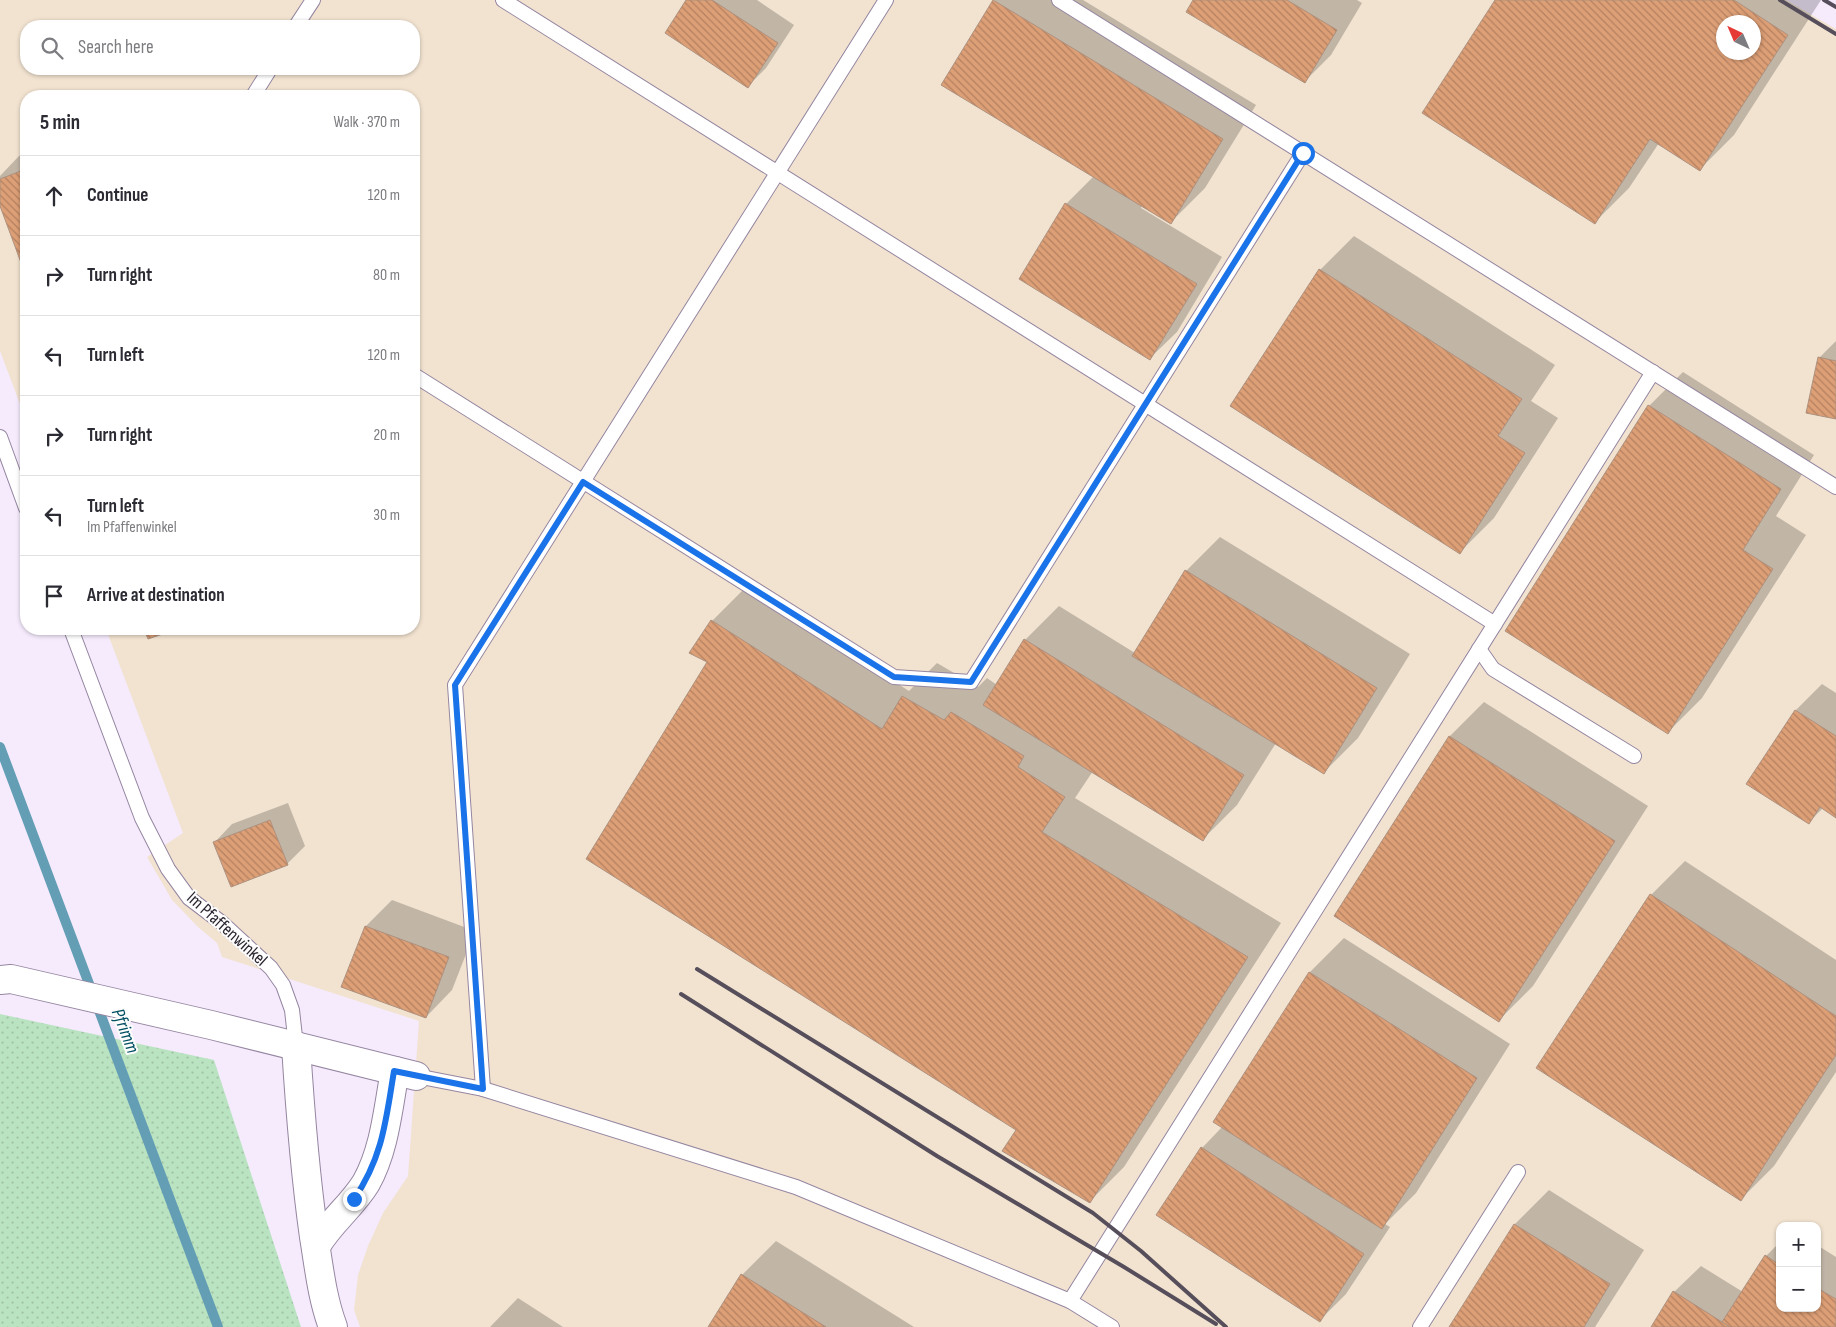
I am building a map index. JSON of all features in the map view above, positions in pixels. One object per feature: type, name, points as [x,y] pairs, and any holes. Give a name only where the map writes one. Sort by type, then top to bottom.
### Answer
[{"type":"street","points":[[5,980],[211,1025],[405,1073],[376,1160],[366,1182],[354,1199],[325,1230],[316,1246]]},
{"type":"street","name":"Im Pfaffenwinkel","points":[[296,1046],[302,1146],[319,1277],[333,1327]]},
{"type":"lane","points":[[300,20],[313,0]]},
{"type":"lane","points":[[503,0],[1495,624]]},
{"type":"lane","points":[[483,1089],[455,685],[886,0]]},
{"type":"lane","points":[[1059,0],[1836,487]]},
{"type":"lane","points":[[256,90],[266,75]]},
{"type":"lane","points":[[420,379],[894,677],[971,682],[1303,153]]},
{"type":"lane","points":[[1070,1300],[1653,372]]},
{"type":"lane","points":[[0,438],[20,492]]},
{"type":"lane","name":"Im Pfaffenwinkel","points":[[73,635],[142,818],[168,869],[189,898],[222,923],[270,968],[283,985],[292,1010],[296,1046]]},
{"type":"lane","points":[[1479,649],[1493,668],[1634,756]]},
{"type":"lane","points":[[405,1073],[483,1089],[796,1187],[1070,1300],[1112,1327]]},
{"type":"lane","points":[[1420,1327],[1518,1172]]},
{"type":"shaded area","points":[[0,0],[1786,0],[1836,29],[1836,1327],[360,1327],[354,1310],[358,1275],[368,1246],[383,1213],[408,1176],[419,1021],[222,957],[217,943],[198,927],[172,900],[147,857],[183,833],[108,635],[420,635],[420,90],[20,90],[20,404],[0,351]]},
{"type":"green space","points":[[0,1014],[214,1060],[301,1327],[0,1327]]},
{"type":"building","points":[[686,0],[712,0],[778,43],[748,88],[665,33]]},
{"type":"building","points":[[993,0],[1223,139],[1171,224],[941,85]]},
{"type":"building","points":[[1193,0],[1287,0],[1337,30],[1305,83],[1186,12]]},
{"type":"building","points":[[1495,0],[1734,0],[1757,15],[1716,15],[1716,60],[1761,60],[1761,18],[1788,35],[1700,171],[1650,139],[1595,224],[1422,113]]},
{"type":"building","points":[[20,171],[20,260],[0,206],[0,179]]},
{"type":"building","points":[[1065,203],[1197,284],[1150,360],[1019,279]]},
{"type":"building","points":[[1319,269],[1522,399],[1498,436],[1525,453],[1460,554],[1230,406]]},
{"type":"building","points":[[1818,357],[1836,361],[1836,419],[1806,413]]},
{"type":"building","points":[[1648,405],[1781,489],[1743,550],[1773,569],[1668,734],[1505,631]]},
{"type":"building","points":[[1185,570],[1377,688],[1324,774],[1132,656]]},
{"type":"building","points":[[711,620],[882,729],[902,696],[944,720],[951,712],[1024,756],[1018,767],[1065,797],[1042,832],[1248,957],[1090,1203],[1002,1151],[1016,1130],[586,859],[707,662],[689,653]]},
{"type":"building","points":[[146,635],[160,635],[148,639]]},
{"type":"building","points":[[1024,639],[1244,775],[1203,841],[983,705]]},
{"type":"building","points":[[1795,710],[1836,736],[1836,818],[1820,807],[1809,824],[1746,784]]},
{"type":"building","points":[[1449,736],[1615,841],[1499,1022],[1334,916]]},
{"type":"building","points":[[270,820],[288,865],[231,887],[213,842]]},
{"type":"building","points":[[1650,894],[1836,1016],[1836,1055],[1741,1201],[1536,1068]]},
{"type":"building","points":[[365,926],[449,957],[426,1018],[341,987]]},
{"type":"building","points":[[1309,972],[1477,1078],[1382,1229],[1213,1122]]},
{"type":"building","points":[[1201,1147],[1364,1254],[1320,1322],[1156,1215]]},
{"type":"building","points":[[1514,1224],[1610,1284],[1584,1327],[1449,1327]]},
{"type":"building","points":[[1765,1255],[1776,1262],[1776,1312],[1821,1312],[1821,1290],[1836,1299],[1836,1327],[1730,1327],[1722,1322]]},
{"type":"building","points":[[741,1274],[826,1327],[708,1327]]},
{"type":"building","points":[[1673,1291],[1722,1322],[1730,1327],[1651,1327]]},
{"type":"waterway","name":"Pfrimm","points":[[0,747],[218,1327]]},
{"type":"railway","points":[[1780,0],[1836,34]]},
{"type":"railway","points":[[1824,0],[1836,7]]},
{"type":"railway","points":[[697,969],[1093,1213],[1141,1251],[1226,1327]]},
{"type":"railway","points":[[681,994],[937,1156],[1216,1324]]},
{"type":"route","points":[[354,1199],[366,1182],[383,1139],[394,1071],[483,1089],[455,685],[583,482],[894,677],[971,682],[1303,153]]}]
